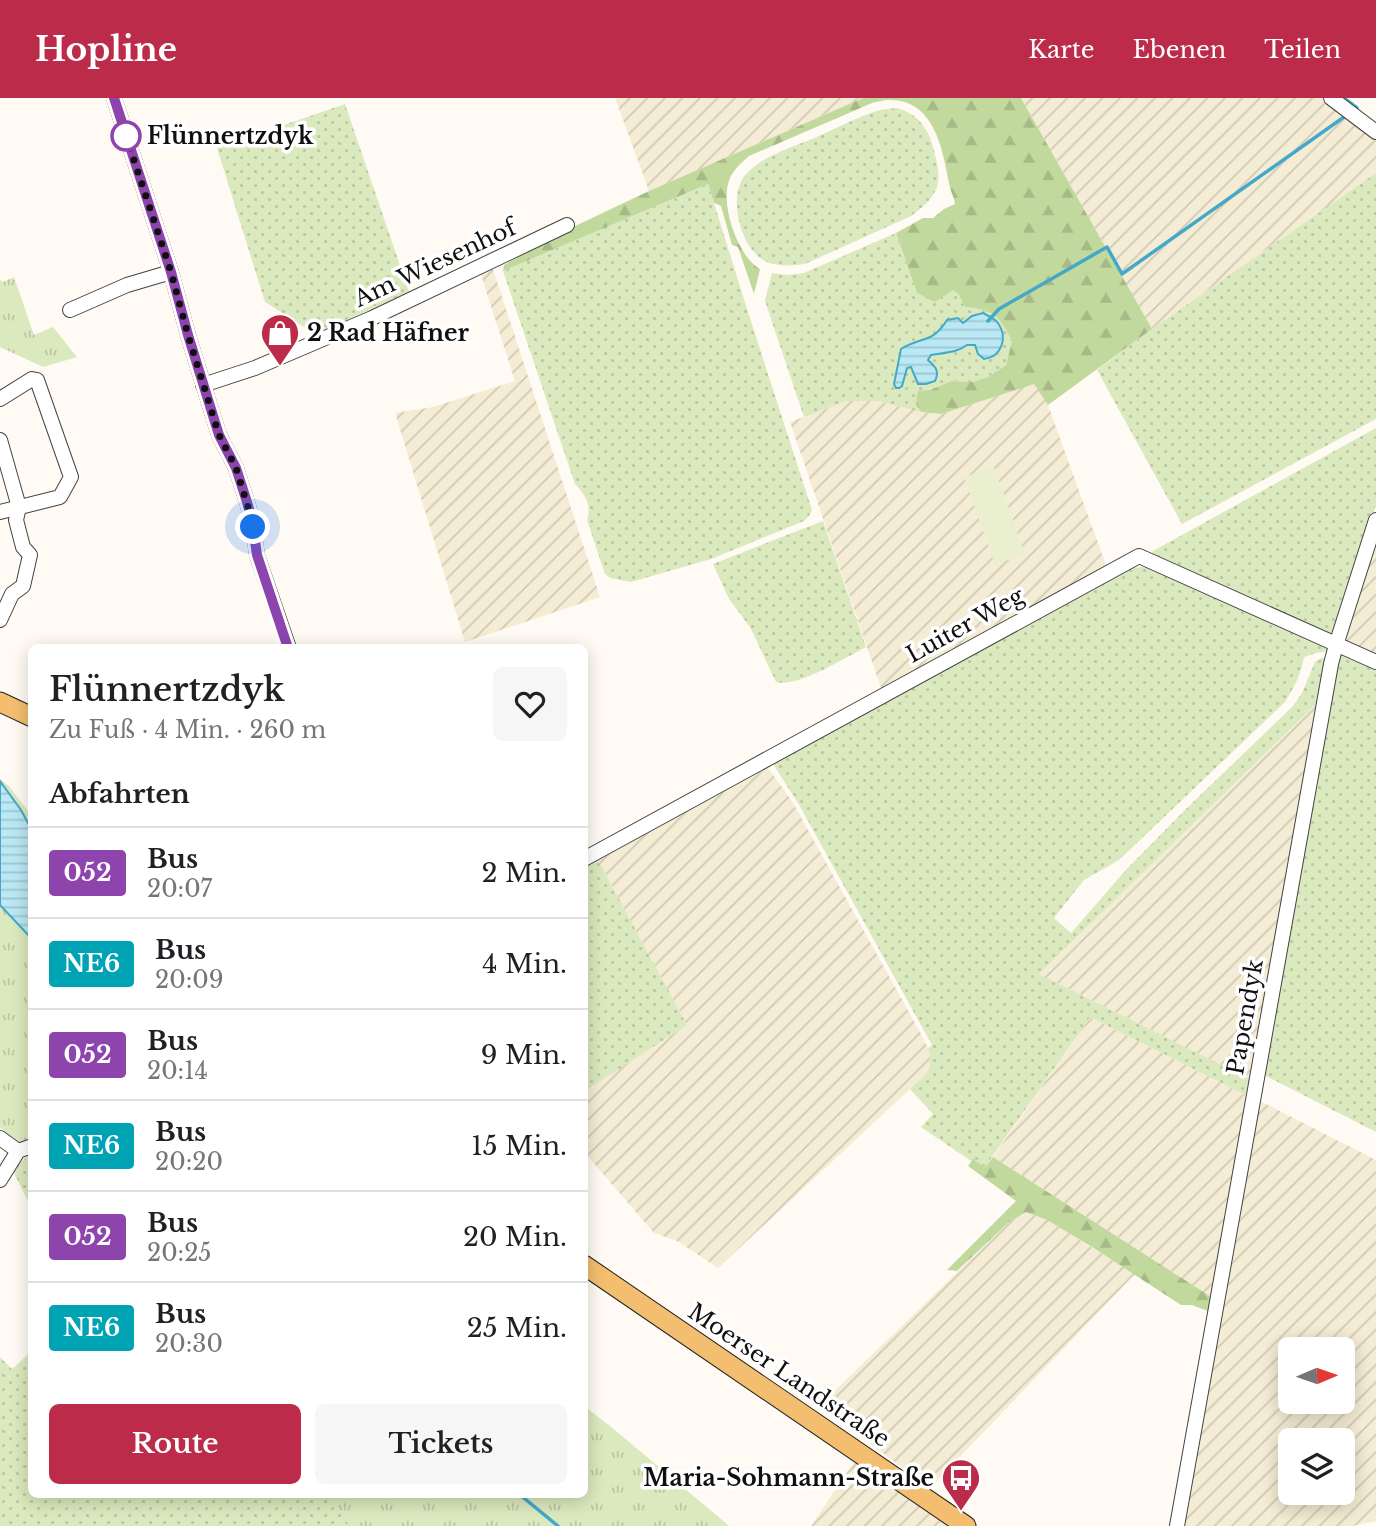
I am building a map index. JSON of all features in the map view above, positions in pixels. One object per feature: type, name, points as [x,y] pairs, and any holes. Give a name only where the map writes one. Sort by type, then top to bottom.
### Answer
[{"type":"main road","points":[[0,702],[28,715]]},
{"type":"main road","name":"Moerser Landstraße","points":[[588,1268],[966,1526]]},
{"type":"street","points":[[114,98],[171,272],[219,435],[236,468],[252,520],[257,555],[288,644]]},
{"type":"street","points":[[1331,98],[1376,132]]},
{"type":"street","name":"Am Wiesenhof","points":[[203,384],[255,368],[372,318],[568,225]]},
{"type":"street","points":[[70,310],[127,285],[171,272]]},
{"type":"street","points":[[0,399],[36,378],[71,477],[60,497],[0,512]]},
{"type":"street","points":[[0,440],[19,507],[16,520],[23,547],[30,555],[23,586],[12,594],[0,620]]},
{"type":"street","name":"Papendyk","points":[[1177,1526],[1335,645],[1376,520]]},
{"type":"street","name":"Luiter Weg","points":[[588,857],[1139,556],[1376,662]]},
{"type":"street","points":[[0,1138],[25,1148],[0,1180]]},
{"type":"shaded area","points":[[615,98],[863,98],[649,191]]},
{"type":"shaded area","points":[[1021,98],[1321,98],[1344,116],[1121,274]]},
{"type":"shaded area","points":[[1345,117],[1376,135],[1376,173],[1152,329],[1121,275]]},
{"type":"shaded area","points":[[492,266],[600,597],[465,642],[395,413],[433,407],[515,381],[480,272]]},
{"type":"shaded area","points":[[1035,383],[1048,405],[1107,568],[882,691],[790,422],[847,401],[879,401],[921,412],[941,414]]},
{"type":"shaded area","points":[[1376,535],[1376,656],[1341,641]]},
{"type":"shaded area","points":[[1322,698],[1254,1081],[1039,974]]},
{"type":"shaded area","points":[[768,768],[792,801],[928,1048],[931,1066],[927,1073],[718,1268],[677,1241],[654,1233],[588,1156],[588,1088],[687,1025],[598,860]]},
{"type":"shaded area","points":[[1090,1017],[1251,1098],[1216,1300],[993,1157]]},
{"type":"shaded area","points":[[1260,1101],[1376,1160],[1376,1521],[1353,1526],[1183,1526]]},
{"type":"shaded area","points":[[1026,1212],[1047,1220],[1135,1274],[930,1488],[819,1406],[1009,1222]]},
{"type":"shaded area","points":[[856,1459],[954,1526],[811,1526]]},
{"type":"green space","points":[[863,98],[1021,98],[1152,329],[1048,405],[1034,384],[941,414],[921,412],[916,404],[918,391],[930,390],[951,381],[972,382],[988,377],[1006,365],[1012,341],[995,316],[983,310],[965,307],[953,290],[935,302],[917,293],[896,233],[923,218],[933,218],[955,204],[934,128],[916,107],[888,100],[872,103],[749,156],[735,171],[727,191],[729,216],[745,254],[760,269],[754,294],[738,247],[732,245],[721,206],[714,203],[708,184],[503,271],[504,265],[571,228]]},
{"type":"green space","points":[[345,104],[409,292],[315,334],[265,302],[217,148]]},
{"type":"green space","points":[[897,108],[919,121],[931,142],[938,180],[935,192],[926,203],[911,216],[805,264],[773,264],[755,253],[743,232],[737,207],[740,183],[746,174],[779,152],[879,110]]},
{"type":"green space","points":[[1376,173],[1376,419],[1182,524],[1097,370]]},
{"type":"green space","points":[[708,184],[812,510],[804,521],[711,559],[631,582],[610,578],[605,574],[587,520],[587,501],[575,484],[503,271]]},
{"type":"green space","points":[[896,233],[917,293],[953,290],[965,307],[989,312],[999,320],[1012,341],[1006,365],[988,377],[972,382],[951,381],[929,390],[916,404],[921,412],[879,401],[847,401],[804,417],[765,301],[772,273],[804,273]]},
{"type":"green space","points":[[14,277],[34,335],[53,327],[77,357],[43,367],[0,347],[0,280],[3,282]]},
{"type":"green space","points":[[1376,428],[1376,505],[1332,637],[1151,554],[1153,551]]},
{"type":"green space","points":[[994,467],[1025,554],[995,565],[964,477]]},
{"type":"green space","points":[[823,521],[866,647],[809,676],[785,683],[776,682],[750,627],[729,599],[713,564]]},
{"type":"green space","points":[[1129,568],[1157,570],[1329,646],[1327,651],[1304,657],[1297,681],[1285,702],[1119,860],[1084,880],[1054,918],[1071,933],[1125,871],[1293,706],[1302,693],[1315,662],[1321,658],[1330,658],[1322,698],[1039,974],[1254,1081],[1251,1098],[1090,1017],[985,1167],[973,1159],[971,1161],[921,1127],[933,1114],[910,1089],[928,1072],[928,1048],[932,1045],[798,803],[773,764]]},
{"type":"green space","points":[[1339,653],[1376,669],[1376,1132],[1264,1075]]},
{"type":"green space","points":[[771,762],[767,768],[598,860],[687,1025],[588,1089],[588,863]]},
{"type":"green space","points":[[0,779],[9,786],[28,811],[28,1147],[0,1128]]},
{"type":"green space","points":[[28,1156],[28,1201],[12,1169]]},
{"type":"green space","points":[[993,1157],[1216,1300],[1213,1313],[1192,1305],[1181,1305],[1047,1220],[1026,1212],[1009,1222],[957,1271],[947,1270],[1016,1201],[968,1166],[973,1159],[985,1167]]},
{"type":"green space","points":[[28,1355],[28,1498],[588,1498],[588,1409],[729,1526],[0,1526],[0,1357],[12,1369]]},
{"type":"green space","points":[[588,1409],[729,1526],[350,1526],[327,1498],[588,1498]]},
{"type":"water","points":[[983,313],[998,323],[1003,334],[1002,346],[995,354],[984,359],[978,354],[975,345],[967,345],[954,351],[931,355],[928,360],[937,371],[935,381],[918,384],[911,367],[907,368],[902,386],[896,388],[894,384],[901,349],[936,333],[947,320],[958,318],[963,323],[972,316]]},
{"type":"water","points":[[0,781],[28,823],[28,935],[0,905]]},
{"type":"waterway","points":[[1344,98],[1357,108]]},
{"type":"waterway","points":[[988,321],[999,309],[1107,247],[1122,274],[1344,117]]},
{"type":"waterway","points":[[524,1498],[558,1526]]},
{"type":"bus line","name":"052","points":[[114,98],[171,272],[219,435],[236,468],[247,502],[257,555],[287,644]]},
{"type":"place","name":"Flünnertzdyk","points":[[126,136]]},
{"type":"place","name":"2 Rad Häfner","points":[[280,367]]},
{"type":"place","name":"Maria-Sohmann-Straße","points":[[961,1512]]},
{"type":"route","points":[[126,136],[171,272],[219,435],[236,468],[253,527]]}]
